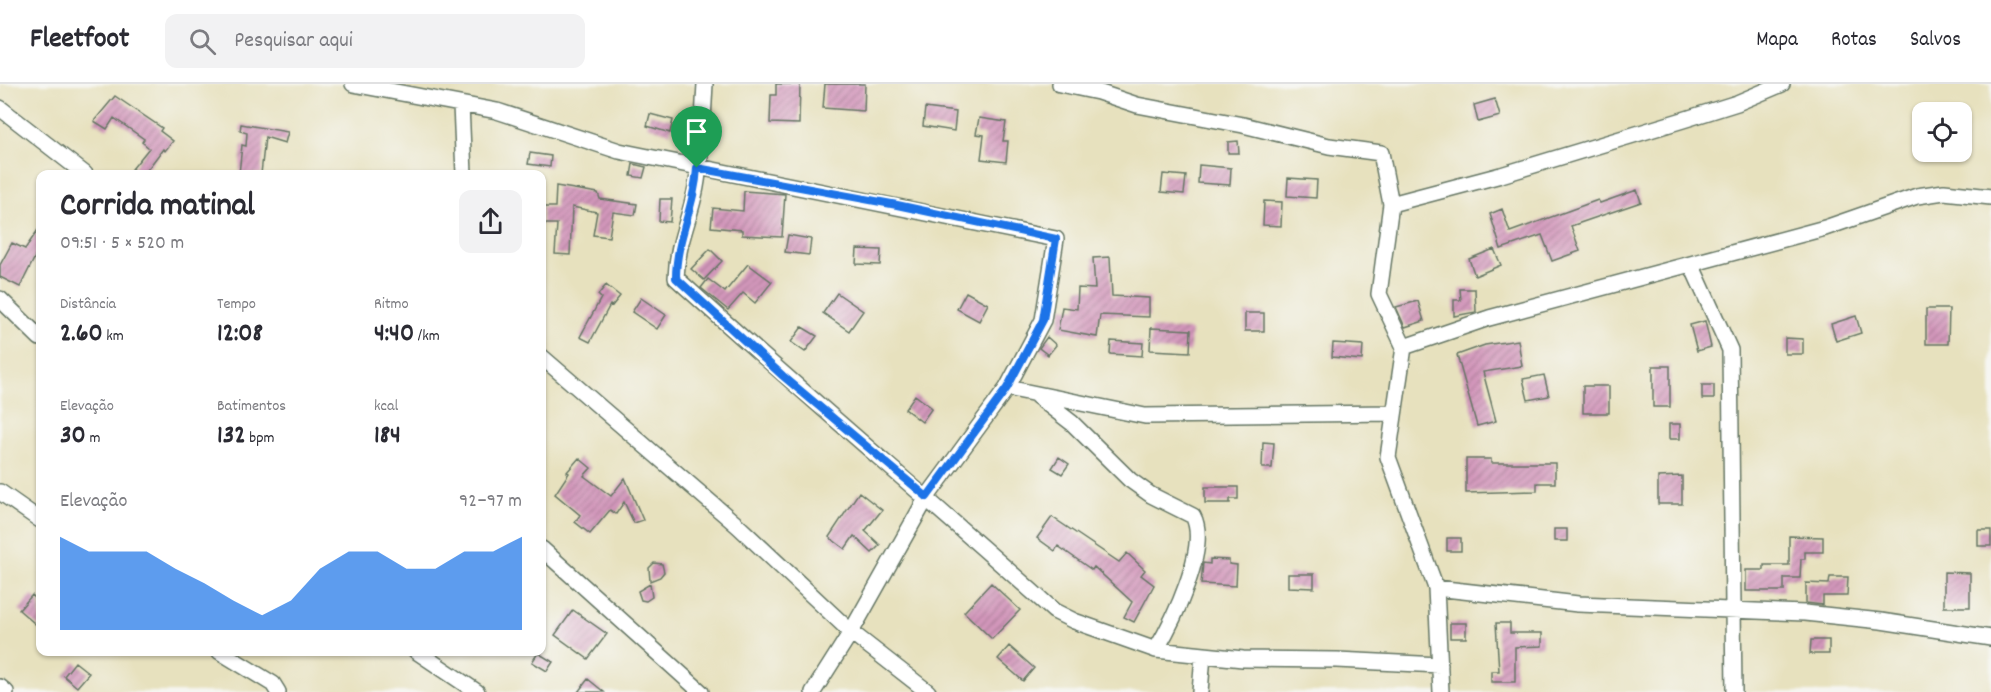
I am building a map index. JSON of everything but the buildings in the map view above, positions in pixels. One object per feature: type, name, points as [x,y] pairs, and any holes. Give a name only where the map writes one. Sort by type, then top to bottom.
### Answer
[{"type":"street","points":[[353,84],[497,111],[620,151],[697,168],[897,205],[1056,239],[1043,320],[1007,388],[927,497],[851,632],[813,692]]},
{"type":"street","points":[[705,84],[703,132],[696,186],[676,252],[676,278],[783,376],[927,497],[1054,611],[1074,621],[1156,651],[1276,661],[1337,660],[1440,665]]},
{"type":"street","points":[[1060,84],[1098,92],[1137,105],[1243,124],[1329,146],[1381,153],[1391,204],[1379,294],[1404,347],[1388,457],[1436,588],[1441,692]]},
{"type":"street","points":[[1391,204],[1501,175],[1671,124],[1737,103],[1782,84]]},
{"type":"street","points":[[461,105],[464,170]]},
{"type":"street","points":[[0,108],[79,170]]},
{"type":"street","points":[[1404,347],[1489,318],[1825,228],[1917,195],[1944,192],[1991,197]]},
{"type":"street","points":[[1691,264],[1730,350],[1735,612],[1734,692]]},
{"type":"street","points":[[0,299],[36,334]]},
{"type":"street","points":[[546,360],[738,526],[851,632],[928,692]]},
{"type":"street","points":[[1007,388],[1145,416],[1393,413]]},
{"type":"street","points":[[1033,393],[1072,423],[1130,480],[1151,495],[1193,516],[1196,522],[1196,542],[1188,586],[1169,629],[1156,651]]},
{"type":"street","points":[[0,492],[36,517]]},
{"type":"street","points":[[546,553],[701,692]]},
{"type":"street","points":[[1436,588],[1578,604],[1816,614],[1991,638]]},
{"type":"street","points":[[227,656],[273,684],[278,692]]},
{"type":"street","points":[[423,656],[477,692]]},
{"type":"street","points":[[1200,692],[1203,656]]},
{"type":"street","points":[[0,687],[6,692]]},
{"type":"route","points":[[697,168],[771,180],[1056,239],[1043,320],[1007,388],[927,497],[783,376],[676,278],[676,252],[696,186],[697,168]]}]
